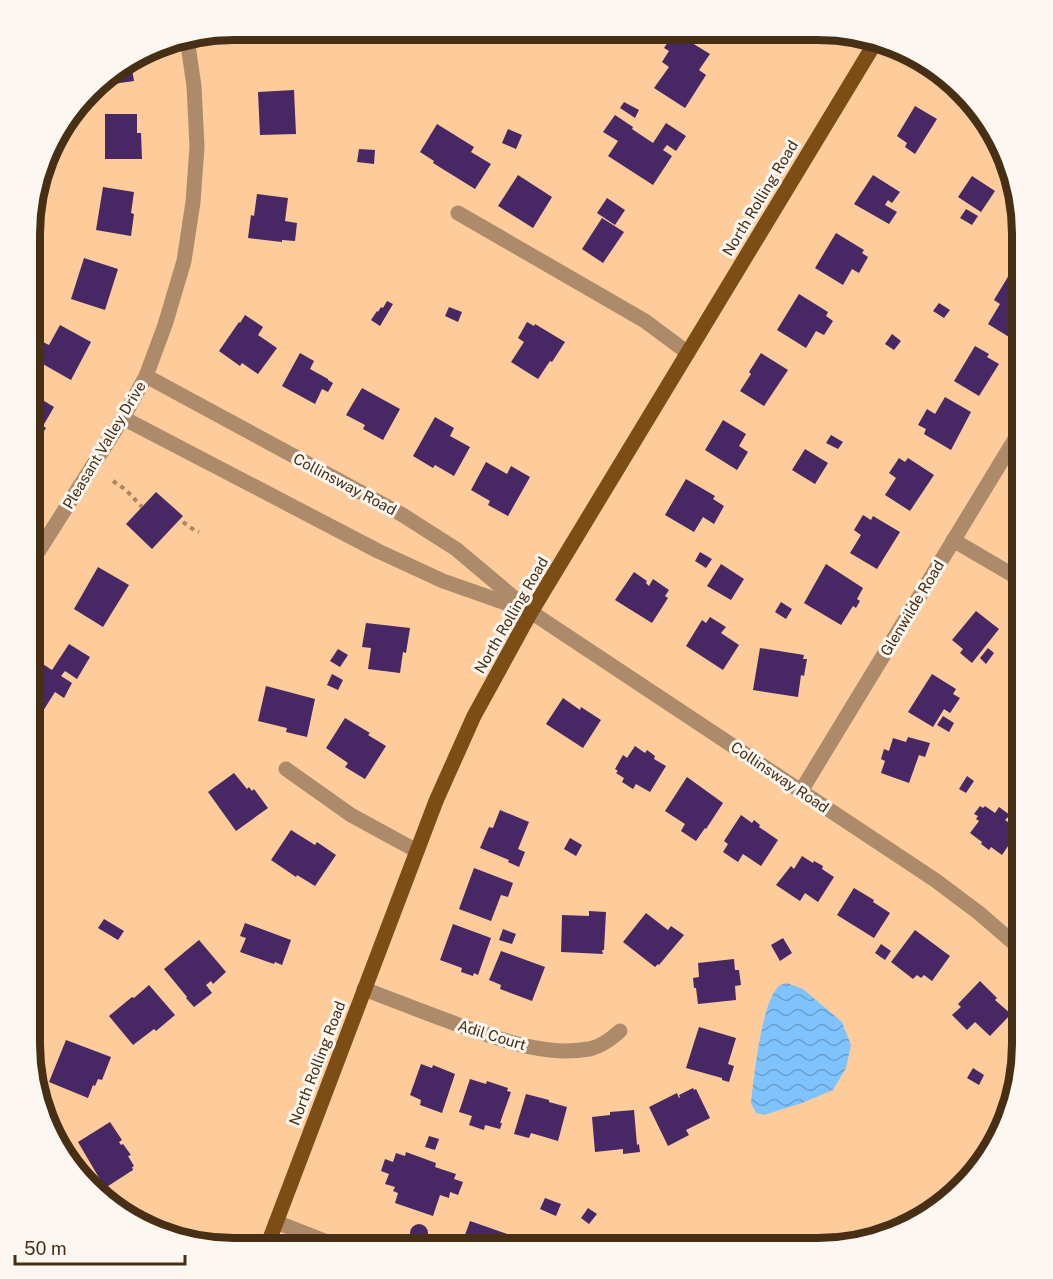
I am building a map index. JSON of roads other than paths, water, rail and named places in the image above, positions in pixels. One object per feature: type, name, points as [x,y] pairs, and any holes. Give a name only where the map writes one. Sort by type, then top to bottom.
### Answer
[{"type":"main road","name":"North Rolling Road","points":[[270,1238],[436,801],[474,716],[531,612],[872,48]]},
{"type":"street","name":"Pleasant Valley Drive","points":[[40,549],[123,418],[146,376],[165,325],[184,261],[193,202],[197,147],[194,86],[188,46]]},
{"type":"street","points":[[458,213],[645,321],[688,353]]},
{"type":"street","name":"Collinsway Road","points":[[146,376],[401,514],[456,549],[531,612],[935,880],[1012,942]]},
{"type":"street","name":"Collinsway Road","points":[[123,418],[378,551],[443,581],[531,612]]},
{"type":"street","name":"Glenwilde Road","points":[[801,791],[1012,444]]},
{"type":"street","points":[[953,540],[1012,575]]},
{"type":"street","points":[[286,769],[351,815],[417,850]]},
{"type":"street","name":"Adil Court","points":[[364,989],[454,1024],[505,1041],[543,1049],[590,1049],[606,1042],[620,1031]]},
{"type":"street","points":[[276,1222],[317,1238]]},
{"type":"water","points":[[787,983],[803,989],[842,1022],[851,1045],[846,1068],[833,1090],[764,1115],[756,1113],[751,1103],[759,1042],[767,1008],[773,995],[779,986]]}]
